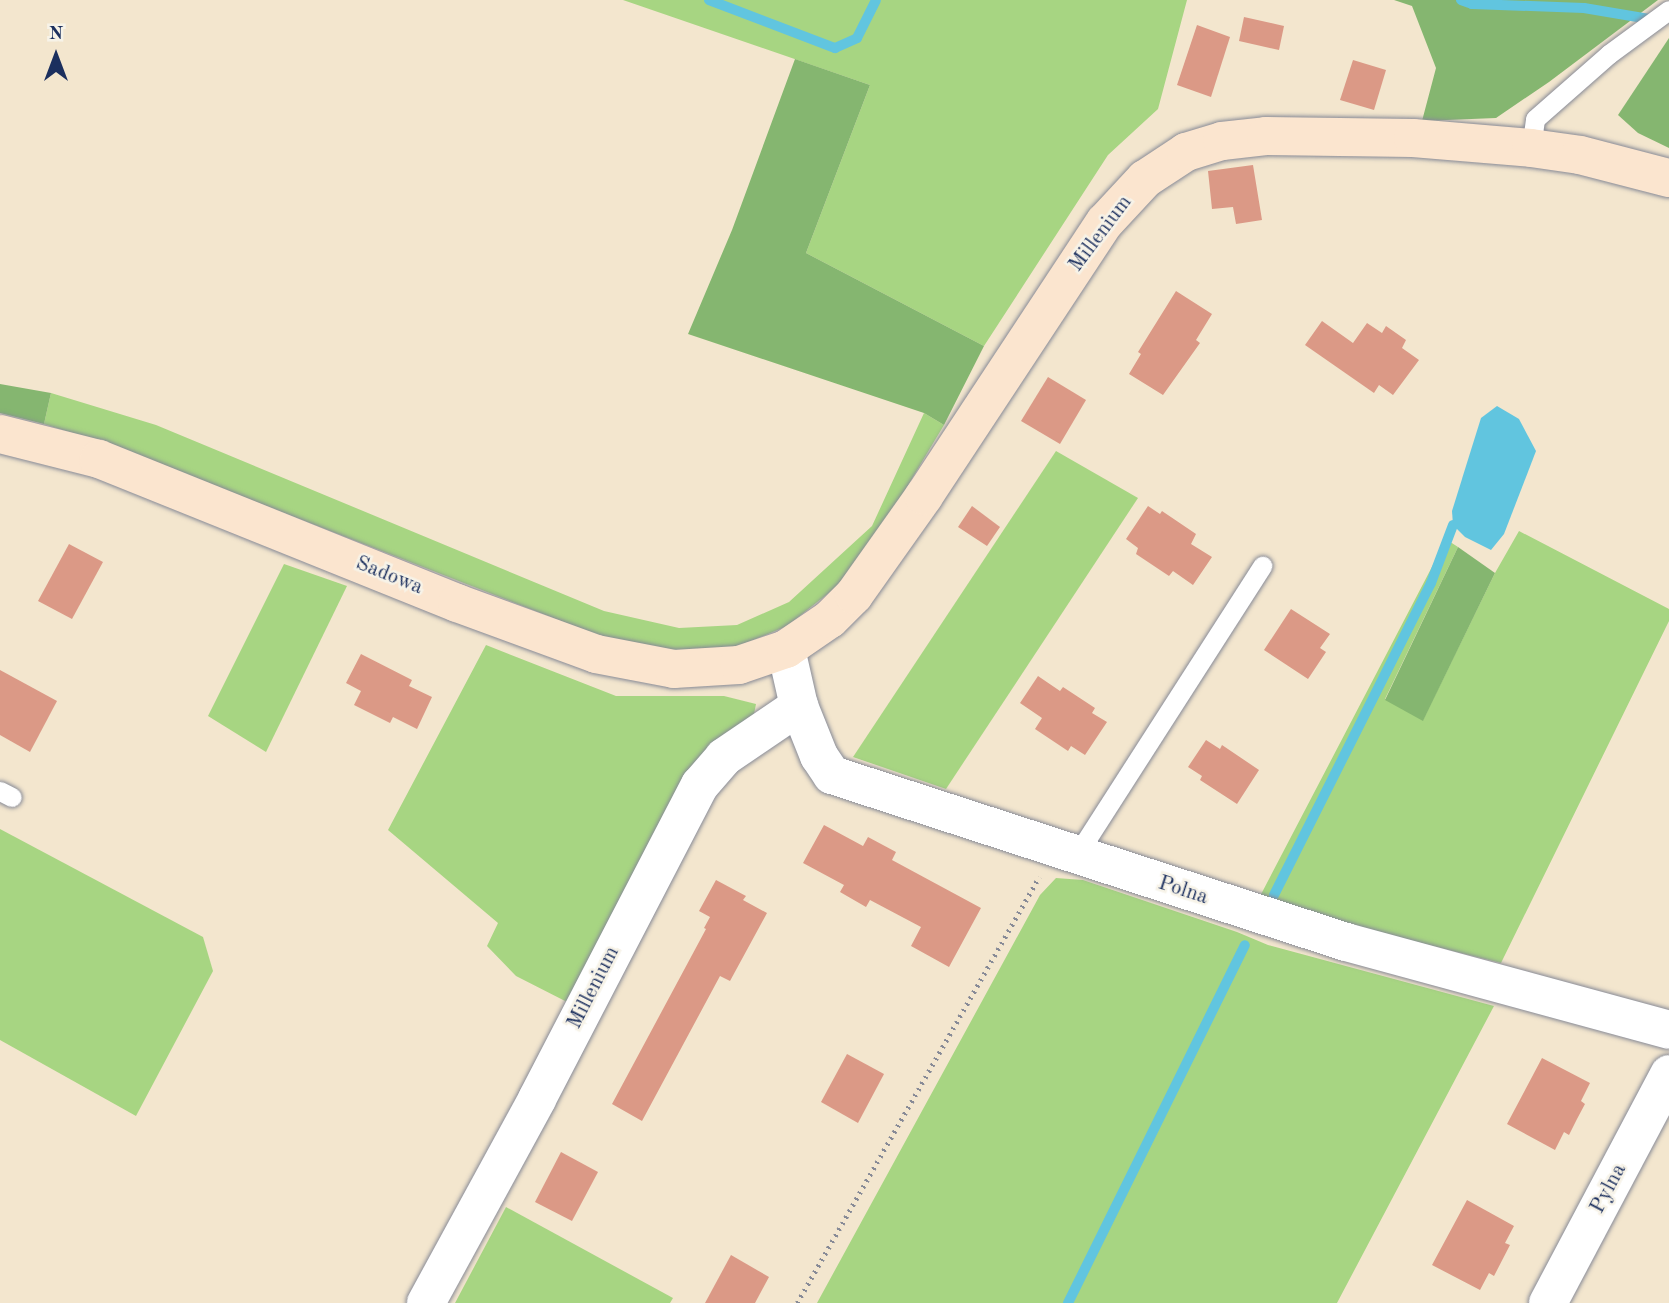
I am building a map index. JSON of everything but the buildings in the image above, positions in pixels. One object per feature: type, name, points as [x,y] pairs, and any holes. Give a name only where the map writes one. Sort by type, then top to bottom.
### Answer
[{"type":"street","name":"Millenium","points":[[786,649],[830,619],[854,595],[924,496],[1105,222],[1145,179],[1186,152],[1222,141],[1265,136],[1413,138],[1531,148],[1621,164],[1669,178]]},
{"type":"street","name":"Sadowa","points":[[0,434],[99,458],[457,603],[596,654],[656,667],[698,669],[739,665],[786,649]]},
{"type":"street","name":"Polna","points":[[786,649],[799,706],[819,756],[832,775],[1065,853],[1346,942],[1669,1030]]},
{"type":"street","name":"Millenium","points":[[426,1303],[537,1099],[700,785],[724,757],[799,706]]},
{"type":"street","name":"Pylna","points":[[1548,1303],[1669,1074]]},
{"type":"lane","points":[[1531,148],[1535,119],[1609,54],[1669,10]]},
{"type":"lane","points":[[1065,853],[1262,566]]},
{"type":"path","points":[[797,1303],[1065,853]]},
{"type":"green space","points":[[623,0],[1187,0],[1158,109],[1108,155],[984,346],[806,253],[870,85]]},
{"type":"green space","points":[[1394,0],[1658,0],[1549,82],[1496,118],[1422,121],[1436,68],[1412,6]]},
{"type":"green space","points":[[1669,38],[1669,148],[1638,133],[1618,115]]},
{"type":"green space","points":[[795,59],[870,85],[806,253],[984,346],[944,425],[924,413],[688,334],[732,230]]},
{"type":"green space","points":[[0,384],[51,393],[44,424],[0,413]]},
{"type":"green space","points":[[51,393],[156,425],[604,611],[679,628],[737,625],[789,602],[872,526],[924,413],[944,425],[880,532],[840,584],[787,626],[732,649],[674,654],[620,644],[110,445],[44,424]]},
{"type":"green space","points":[[1056,451],[1138,498],[946,789],[853,757]]},
{"type":"green space","points":[[1519,531],[1669,609],[1669,621],[1501,963],[1257,902],[1434,563],[1444,538],[1458,547],[1385,699],[1423,720],[1495,573]]},
{"type":"green space","points":[[1458,547],[1495,573],[1423,721],[1385,700]]},
{"type":"green space","points":[[284,564],[347,586],[266,752],[208,716]]},
{"type":"green space","points":[[486,645],[616,696],[724,696],[756,704],[752,724],[569,1003],[516,976],[487,946],[498,923],[388,830]]},
{"type":"green space","points":[[0,829],[203,937],[213,971],[136,1116],[0,1040]]},
{"type":"green space","points":[[1056,878],[1083,880],[1268,945],[1494,1006],[1337,1303],[817,1303],[1040,895]]},
{"type":"green space","points":[[506,1207],[673,1298],[670,1303],[455,1303]]},
{"type":"water","points":[[1497,406],[1519,419],[1536,451],[1504,534],[1491,550],[1465,537],[1453,525],[1452,511],[1481,418]]},
{"type":"waterway","points":[[709,0],[835,48],[857,38],[876,0]]},
{"type":"waterway","points":[[1461,0],[1472,4],[1584,8],[1655,20]]},
{"type":"waterway","points":[[1274,895],[1431,583],[1453,525]]},
{"type":"waterway","points":[[1068,1303],[1245,945]]}]
